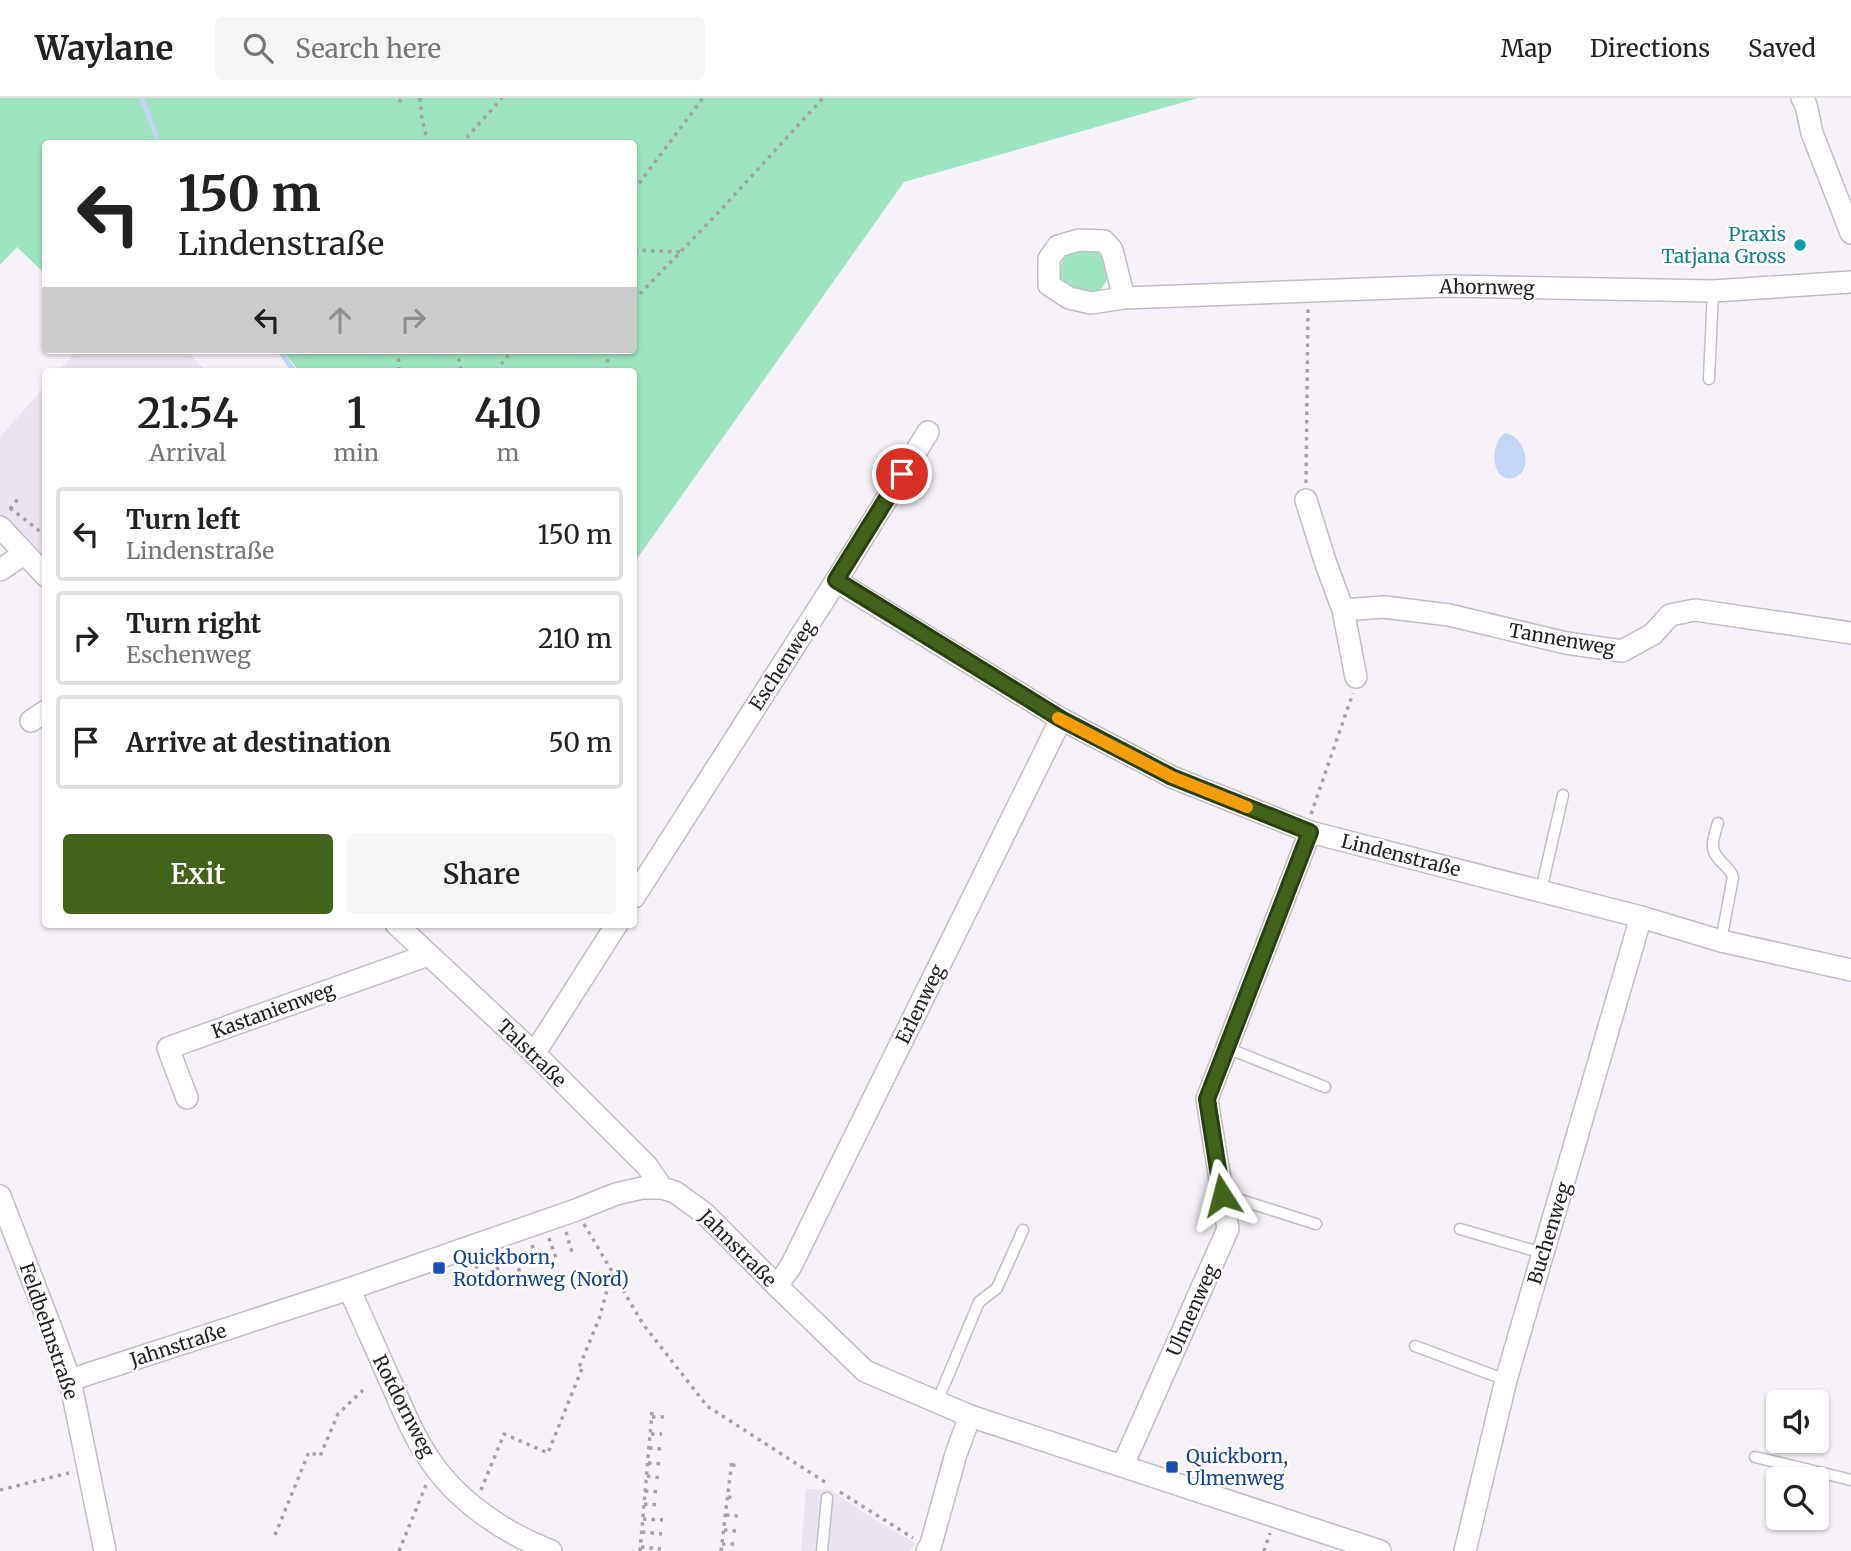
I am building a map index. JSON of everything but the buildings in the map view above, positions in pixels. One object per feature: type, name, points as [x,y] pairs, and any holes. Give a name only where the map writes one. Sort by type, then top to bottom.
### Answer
[{"type":"street","points":[[1801,98],[1806,105],[1812,133],[1851,233]]},
{"type":"street","name":"Ahornweg","points":[[1124,298],[1447,286],[1713,291],[1851,282]]},
{"type":"street","name":"Eschenweg","points":[[637,892],[928,432]]},
{"type":"street","points":[[1306,500],[1343,610],[1356,677]]},
{"type":"street","points":[[3,521],[24,554],[42,572]]},
{"type":"street","points":[[0,570],[24,554]]},
{"type":"street","name":"Lindenstraße","points":[[836,580],[1061,719],[1172,777],[1310,832],[1541,890],[1721,941],[1851,970]]},
{"type":"street","name":"Tannenweg","points":[[1343,610],[1384,607],[1448,615],[1566,643],[1622,651],[1653,634],[1670,615],[1695,610],[1851,633]]},
{"type":"street","name":"Erlenweg","points":[[777,1286],[796,1255],[1061,719]]},
{"type":"street","name":"Ulmenweg","points":[[1122,1465],[1228,1229],[1207,1099],[1310,832]]},
{"type":"street","name":"Buchenweg","points":[[1465,1551],[1506,1380],[1641,917]]},
{"type":"street","name":"Talstraße","points":[[400,928],[534,1054],[647,1166],[662,1188]]},
{"type":"street","points":[[534,1054],[614,928]]},
{"type":"street","name":"Kastanienweg","points":[[187,1098],[168,1048],[428,955]]},
{"type":"street","name":"Jahnstraße","points":[[70,1380],[349,1289],[616,1194],[642,1188],[662,1188],[675,1192],[704,1213],[865,1371],[970,1416],[1380,1551]]},
{"type":"street","name":"Feldbehnstraße","points":[[0,1196],[70,1380],[105,1551]]},
{"type":"street","name":"Rotdornweg","points":[[349,1289],[419,1429],[427,1457],[466,1500],[507,1530],[551,1551]]},
{"type":"street","points":[[928,1550],[970,1416]]},
{"type":"lane","points":[[1709,379],[1713,291]]},
{"type":"lane","points":[[1541,890],[1563,795]]},
{"type":"lane","points":[[1718,823],[1713,846],[1715,853],[1731,870],[1733,877],[1721,941]]},
{"type":"lane","points":[[1227,1048],[1325,1087]]},
{"type":"lane","points":[[1222,1195],[1316,1224]]},
{"type":"lane","points":[[1460,1229],[1542,1253]]},
{"type":"lane","points":[[937,1402],[979,1301],[997,1287],[1023,1230]]},
{"type":"lane","points":[[1415,1346],[1506,1380]]},
{"type":"lane","points":[[1755,1457],[1851,1480]]},
{"type":"lane","points":[[820,1546],[827,1498]]},
{"type":"path","points":[[420,98],[427,140]]},
{"type":"path","points":[[464,140],[501,98]]},
{"type":"path","points":[[637,186],[704,98]]},
{"type":"path","points":[[637,297],[823,98]]},
{"type":"path","points":[[637,250],[680,252]]},
{"type":"path","points":[[1306,500],[1309,291]]},
{"type":"path","points":[[498,368],[509,354]]},
{"type":"path","points":[[3,521],[20,496]]},
{"type":"path","points":[[10,508],[42,533]]},
{"type":"path","points":[[1310,832],[1308,821],[1352,698],[1356,677]]},
{"type":"path","points":[[576,1210],[643,1324],[707,1406],[928,1550]]},
{"type":"path","points":[[565,1230],[572,1252]]},
{"type":"path","points":[[549,1236],[556,1258]]},
{"type":"path","points":[[531,1243],[538,1264]]},
{"type":"path","points":[[512,1250],[521,1276]]},
{"type":"path","points":[[494,1256],[502,1282]]},
{"type":"path","points":[[475,1263],[484,1289]]},
{"type":"path","points":[[480,1493],[504,1434],[548,1452],[583,1366],[580,1365],[599,1320],[612,1272]]},
{"type":"path","points":[[275,1535],[284,1519],[309,1451],[320,1456],[338,1414],[363,1390]]},
{"type":"path","points":[[661,1549],[640,1549],[652,1415],[664,1417]]},
{"type":"path","points":[[651,1434],[662,1434]]},
{"type":"path","points":[[649,1448],[660,1449]]},
{"type":"path","points":[[648,1463],[663,1464]]},
{"type":"path","points":[[721,1551],[732,1463],[739,1466]]},
{"type":"path","points":[[0,1490],[89,1468]]},
{"type":"path","points":[[646,1476],[662,1478]]},
{"type":"path","points":[[731,1481],[737,1482]]},
{"type":"path","points":[[399,1551],[428,1482]]},
{"type":"path","points":[[646,1491],[661,1492]]},
{"type":"path","points":[[728,1497],[736,1498]]},
{"type":"path","points":[[644,1504],[660,1505]]},
{"type":"path","points":[[726,1515],[739,1516]]},
{"type":"path","points":[[643,1518],[663,1520]]},
{"type":"path","points":[[1264,1551],[1272,1526]]},
{"type":"path","points":[[724,1530],[737,1531]]},
{"type":"path","points":[[642,1532],[662,1534]]},
{"type":"path","points":[[722,1544],[736,1545]]},
{"type":"shaded area","points":[[74,354],[190,354],[203,368],[62,368]]},
{"type":"shaded area","points":[[42,389],[42,558],[0,514],[0,437]]},
{"type":"shaded area","points":[[806,1489],[831,1490],[915,1543],[909,1551],[801,1551]]},
{"type":"green space","points":[[0,98],[1198,98],[904,182],[637,559],[637,368],[297,368],[285,354],[637,354],[637,140],[42,140],[42,271],[17,247],[0,265]]},
{"type":"green space","points":[[1095,250],[1106,263],[1107,277],[1101,289],[1086,296],[1062,282],[1060,269],[1071,251]]},
{"type":"water","points":[[1505,433],[1519,441],[1525,456],[1523,470],[1513,478],[1500,474],[1495,461],[1496,445]]},
{"type":"waterway","points":[[142,98],[158,140]]},
{"type":"waterway","points":[[282,354],[292,368]]},
{"type":"slow traffic","points":[[1058,718],[1172,777],[1247,807]]},
{"type":"place","name":"Praxis Tatjana Gross","points":[[1800,245]]},
{"type":"place","name":"Quickborn, Rotdornweg (Nord)","points":[[439,1268]]},
{"type":"place","name":"Quickborn, Ulmenweg","points":[[1172,1467]]},
{"type":"route","points":[[902,474],[836,580],[1061,719],[1172,777],[1310,832],[1207,1099],[1222,1195]]}]
